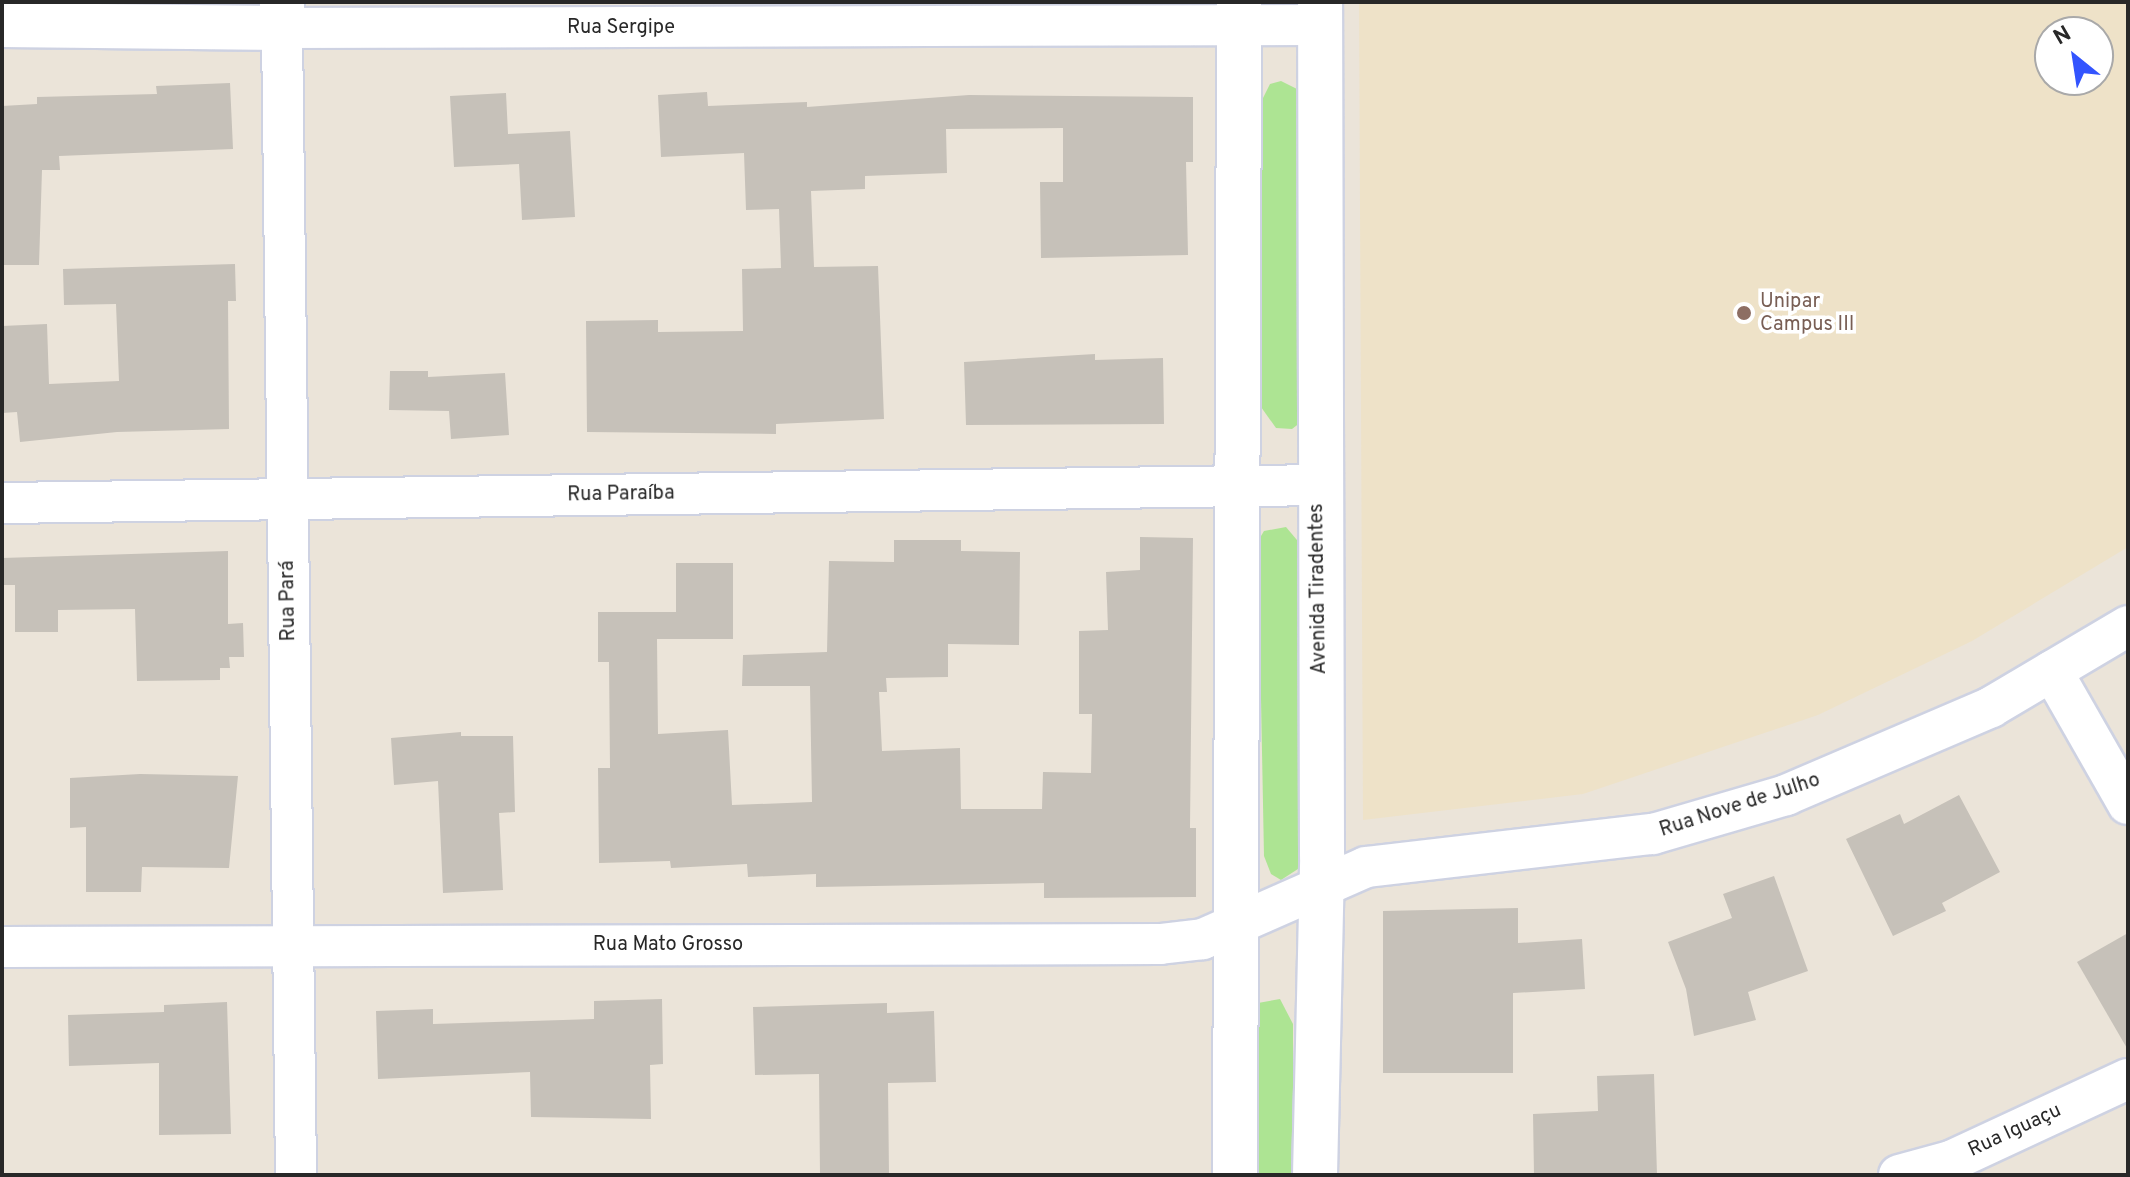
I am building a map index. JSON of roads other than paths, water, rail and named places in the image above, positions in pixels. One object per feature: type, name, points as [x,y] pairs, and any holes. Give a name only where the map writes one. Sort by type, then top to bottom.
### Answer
[{"type":"main road","name":"Avenida Tiradentes","points":[[1315,1175],[1321,886],[1318,485],[1320,13]]},
{"type":"main road","name":"Rua Sergipe","points":[[2,25],[282,15]]},
{"type":"main road","points":[[1235,1175],[1240,486],[1239,15]]},
{"type":"street","name":"Rua Sergipe","points":[[282,15],[1320,13]]},
{"type":"street","name":"Rua Pará","points":[[282,15],[296,1175]]},
{"type":"street","name":"Rua Paraíba","points":[[2,503],[1318,485]]},
{"type":"street","name":"Rua Nove de Julho","points":[[1321,886],[1366,867],[1579,846],[1653,834],[1786,795],[1991,707],[2128,626]]},
{"type":"street","points":[[2052,671],[2128,804]]},
{"type":"street","name":"Rua Mato Grosso","points":[[2,947],[1160,944],[1203,939],[1237,928],[1321,886]]},
{"type":"street","name":"Rua Iguaçu","points":[[1899,1175],[1951,1161],[2128,1079]]},
{"type":"place","name":"Unipar Campus III","points":[[1744,313]]}]
